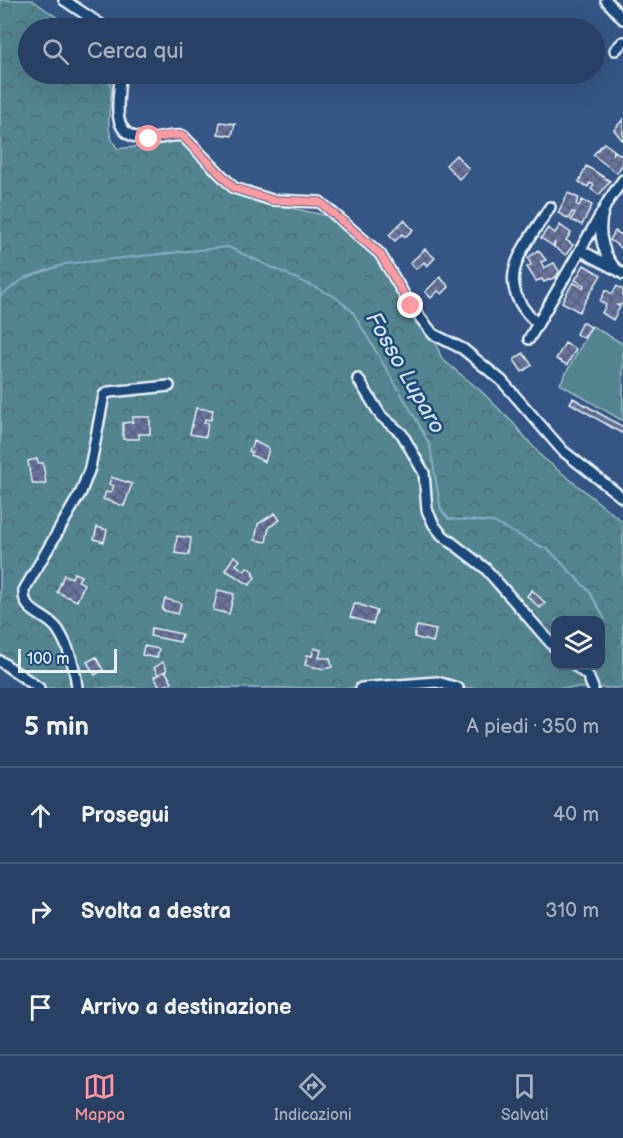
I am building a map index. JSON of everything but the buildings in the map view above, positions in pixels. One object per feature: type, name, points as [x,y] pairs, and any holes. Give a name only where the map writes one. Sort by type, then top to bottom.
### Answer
[{"type":"street","points":[[64,0],[91,18]]},
{"type":"street","points":[[606,0],[623,19]]},
{"type":"street","points":[[615,50],[623,42]]},
{"type":"street","points":[[119,84],[116,115],[124,129],[134,137],[149,139],[183,136],[234,188],[272,200],[320,202],[380,254],[411,306],[433,334],[464,349],[502,381],[563,451],[623,498]]},
{"type":"street","points":[[529,339],[623,180]]},
{"type":"street","points":[[538,324],[515,293],[512,270],[550,207]]},
{"type":"street","points":[[604,209],[603,246],[620,272]]},
{"type":"street","points":[[582,251],[620,272]]},
{"type":"street","points":[[358,380],[381,416],[402,434],[424,472],[427,510],[442,536],[485,568],[551,644]]},
{"type":"street","points":[[77,688],[74,662],[57,628],[29,608],[25,603],[24,590],[81,492],[90,468],[104,395],[109,392],[169,386]]},
{"type":"street","points":[[0,661],[39,688]]},
{"type":"street","points":[[581,670],[588,676],[593,688]]},
{"type":"street","points":[[362,688],[437,682],[458,688]]},
{"type":"green space","points":[[0,0],[32,0],[58,18],[18,18],[18,84],[110,84],[109,131],[118,149],[181,141],[227,188],[257,201],[329,216],[377,257],[415,322],[435,341],[442,359],[481,391],[542,457],[623,522],[623,688],[27,688],[0,669]]},
{"type":"green space","points":[[592,326],[623,344],[623,421],[560,384]]},
{"type":"waterway","name":"Fosso Luparo","points":[[0,296],[25,278],[65,264],[228,247],[334,296],[352,311],[430,446],[441,510],[449,519],[493,522],[550,551],[589,591],[603,616]]},
{"type":"route","points":[[149,139],[183,136],[234,188],[272,200],[320,202],[380,254],[411,306]]}]
